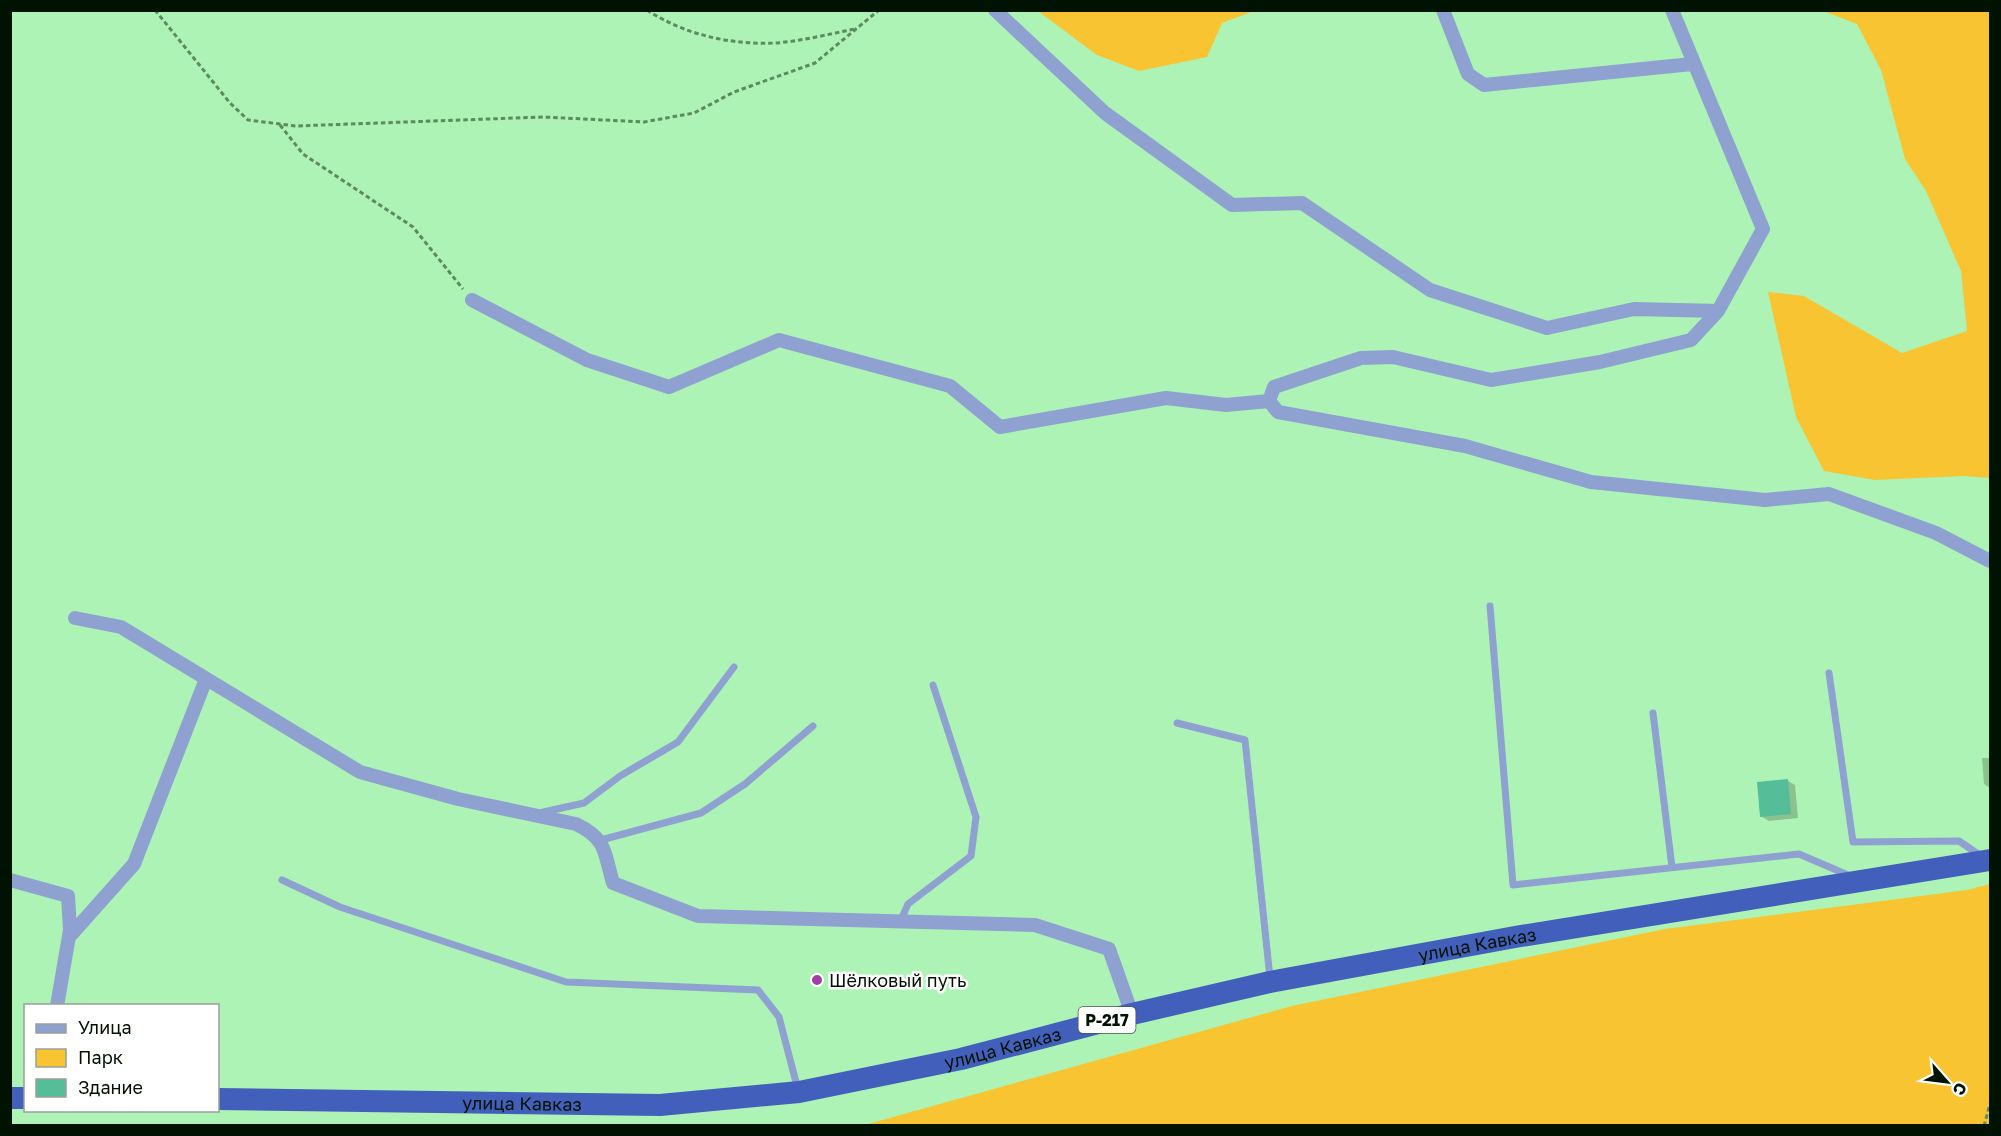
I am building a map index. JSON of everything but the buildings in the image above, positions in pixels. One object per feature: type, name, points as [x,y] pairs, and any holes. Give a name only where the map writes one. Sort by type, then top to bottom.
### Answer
[{"type":"highway","name":"улица Кавказ","points":[[219,1100],[660,1105],[799,1092],[961,1059],[1132,1014],[1270,982],[1515,937],[1990,860]]},
{"type":"street","points":[[995,10],[1105,113],[1232,205],[1302,202],[1430,290],[1547,328],[1634,309],[1718,311]]},
{"type":"street","points":[[1443,10],[1468,74],[1484,85],[1692,64]]},
{"type":"street","points":[[1269,401],[1274,387],[1362,358],[1393,357],[1491,380],[1600,362],[1691,340],[1718,311],[1763,229],[1692,64],[1672,10]]},
{"type":"street","points":[[472,300],[587,360],[669,387],[779,340],[950,386],[1000,427],[1166,398],[1226,405],[1269,401]]},
{"type":"street","points":[[1269,401],[1278,412],[1465,446],[1591,482],[1765,500],[1829,494],[1936,533],[1990,561]]},
{"type":"street","points":[[75,618],[121,627],[360,772],[458,799],[576,824],[601,840],[613,883],[698,916],[1035,925],[1109,949],[1132,1014]]},
{"type":"street","points":[[69,937],[134,864],[206,678]]},
{"type":"street","points":[[10,880],[68,896],[69,937],[57,1004]]},
{"type":"lane","points":[[1490,606],[1514,885],[1799,854],[1859,880]]},
{"type":"lane","points":[[530,814],[585,803],[620,776],[678,742],[734,667]]},
{"type":"lane","points":[[1830,673],[1853,842],[1959,841],[1990,860]]},
{"type":"lane","points":[[899,923],[908,904],[971,856],[976,817],[933,685]]},
{"type":"lane","points":[[1653,713],[1672,867]]},
{"type":"lane","points":[[1177,723],[1245,740],[1270,982]]},
{"type":"lane","points":[[601,840],[701,813],[745,784],[813,726]]},
{"type":"lane","points":[[282,880],[340,907],[566,982],[758,990],[779,1017],[799,1092]]},
{"type":"path","points":[[155,10],[230,103],[248,120],[296,126],[543,117],[644,122],[694,113],[744,88],[815,63],[879,10]]},
{"type":"path","points":[[647,10],[673,27],[720,39],[776,43],[857,29]]},
{"type":"path","points":[[279,124],[303,154],[413,227],[472,300]]},
{"type":"path","points":[[1984,1125],[1990,1104]]},
{"type":"green space","points":[[1038,11],[1254,11],[1222,23],[1207,57],[1139,71],[1097,55]]},
{"type":"green space","points":[[1823,11],[1990,11],[1990,478],[1964,476],[1875,480],[1824,471],[1796,417],[1768,292],[1804,296],[1902,353],[1967,331],[1961,271],[1926,191],[1905,159],[1881,70],[1857,24]]},
{"type":"green space","points":[[1990,884],[1990,1125],[832,1125],[868,1124],[1292,1006],[1665,929],[1967,890]]},
{"type":"place","name":"Шёлковый путь","points":[[817,980]]}]
